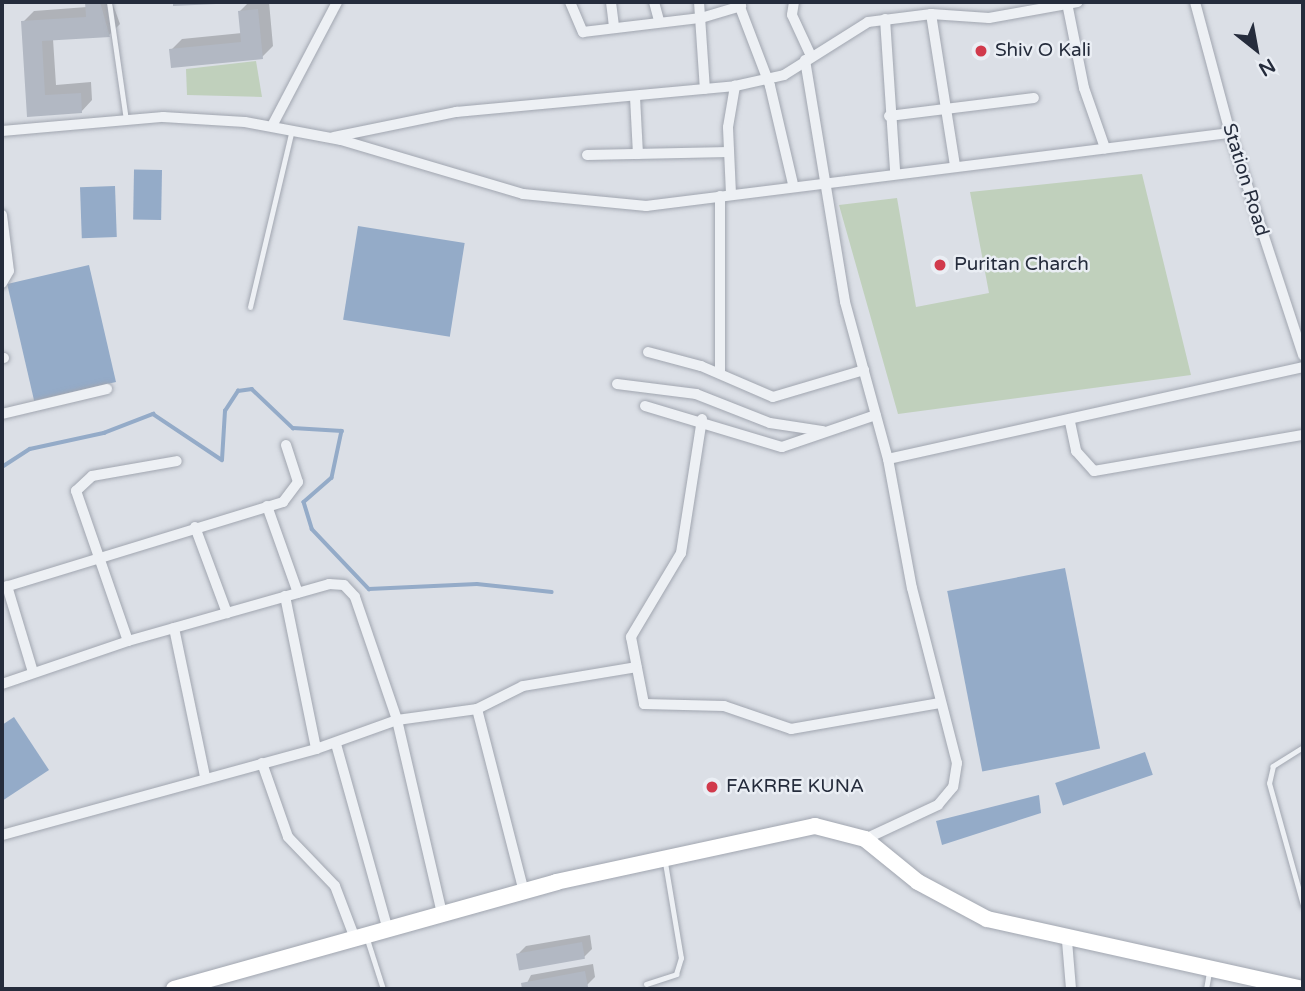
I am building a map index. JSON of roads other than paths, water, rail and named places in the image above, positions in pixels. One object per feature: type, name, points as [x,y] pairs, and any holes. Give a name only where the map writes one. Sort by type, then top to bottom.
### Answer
[{"type":"main road","points":[[174,989],[387,927],[663,855],[816,827],[865,839],[952,903],[1067,941],[1210,968],[1295,988]]},
{"type":"street","points":[[272,126],[337,2]]},
{"type":"street","points":[[570,2],[583,32],[701,18],[740,4],[768,79],[793,184]]},
{"type":"street","points":[[611,2],[614,28]]},
{"type":"street","points":[[654,2],[659,21]]},
{"type":"street","points":[[699,2],[705,89]]},
{"type":"street","points":[[794,2],[792,15],[808,58],[822,180],[864,370],[888,459],[940,703],[957,763],[953,788],[938,805],[865,839]]},
{"type":"street","name":"Station Road","points":[[1195,2],[1230,133],[1303,355]]},
{"type":"street","points":[[332,138],[456,112],[734,86],[768,79],[852,30],[885,19],[931,14],[989,19],[1073,3],[1084,88],[1105,148]]},
{"type":"street","points":[[931,14],[955,165]]},
{"type":"street","points":[[885,19],[889,116],[895,171]]},
{"type":"street","points":[[720,373],[726,195],[734,86]]},
{"type":"street","points":[[635,97],[638,154]]},
{"type":"street","points":[[889,116],[945,105],[1034,98]]},
{"type":"street","points":[[2,131],[126,120],[272,126],[332,138],[523,194],[619,206],[1230,133]]},
{"type":"street","points":[[587,155],[729,152]]},
{"type":"street","points":[[2,215],[9,271],[2,283]]},
{"type":"street","points":[[648,352],[720,373],[773,397],[864,370]]},
{"type":"street","points":[[888,459],[1070,422],[1303,367]]},
{"type":"street","points":[[617,384],[696,394],[769,423],[823,431]]},
{"type":"street","points":[[2,414],[107,389]]},
{"type":"street","points":[[645,406],[702,419],[767,446],[795,445],[823,431],[876,415]]},
{"type":"street","points":[[702,419],[681,554],[633,629],[636,667],[650,708],[724,706],[777,727],[940,703]]},
{"type":"street","points":[[1070,422],[1076,452],[1094,471],[1303,435]]},
{"type":"street","points":[[33,672],[4,587],[98,554],[267,506],[297,489],[286,445]]},
{"type":"street","points":[[128,641],[76,491],[81,482],[177,461]]},
{"type":"street","points":[[267,506],[298,593]]},
{"type":"street","points":[[195,527],[227,613]]},
{"type":"street","points":[[2,684],[128,641],[285,596],[337,583],[351,589],[397,719],[442,914]]},
{"type":"street","points":[[285,596],[316,750]]},
{"type":"street","points":[[174,628],[205,777]]},
{"type":"street","points":[[2,835],[205,777],[316,750],[397,719],[477,709],[523,686],[636,667]]},
{"type":"street","points":[[477,709],[524,892]]},
{"type":"street","points":[[336,744],[387,927]]},
{"type":"street","points":[[262,763],[288,837],[335,886],[360,935]]},
{"type":"street","points":[[1067,941],[1071,989]]},
{"type":"lane","points":[[108,2],[126,120]]},
{"type":"lane","points":[[250,307],[292,130]]},
{"type":"lane","points":[[1303,747],[1273,765],[1269,783],[1303,905]]},
{"type":"lane","points":[[646,984],[676,974],[683,948],[663,855]]},
{"type":"lane","points":[[360,935],[383,989]]},
{"type":"lane","points":[[1206,989],[1210,968]]},
{"type":"water","points":[[134,170],[162,170],[161,220],[133,220]]},
{"type":"water","points":[[115,186],[117,237],[82,238],[80,187]]},
{"type":"water","points":[[358,226],[465,243],[450,337],[343,320]]},
{"type":"water","points":[[89,265],[116,382],[34,401],[7,284]]},
{"type":"water","points":[[1065,568],[1100,749],[982,772],[947,591]]},
{"type":"water","points":[[14,717],[49,770],[2,801],[2,725]]},
{"type":"water","points":[[1145,752],[1153,775],[1063,806],[1055,783]]},
{"type":"water","points":[[1039,795],[1041,813],[942,845],[936,821]]},
{"type":"waterway","points":[[2,467],[30,449],[104,433],[153,414],[222,460],[225,411],[238,391],[252,389],[293,428],[342,431],[332,478],[304,502],[312,529],[369,589],[477,584],[552,592]]},
{"type":"place","name":"Shiv O Kali","points":[[981,51]]},
{"type":"place","name":"Puritan Charch","points":[[940,265]]},
{"type":"place","name":"FAKRRE KUNA","points":[[712,787]]}]
